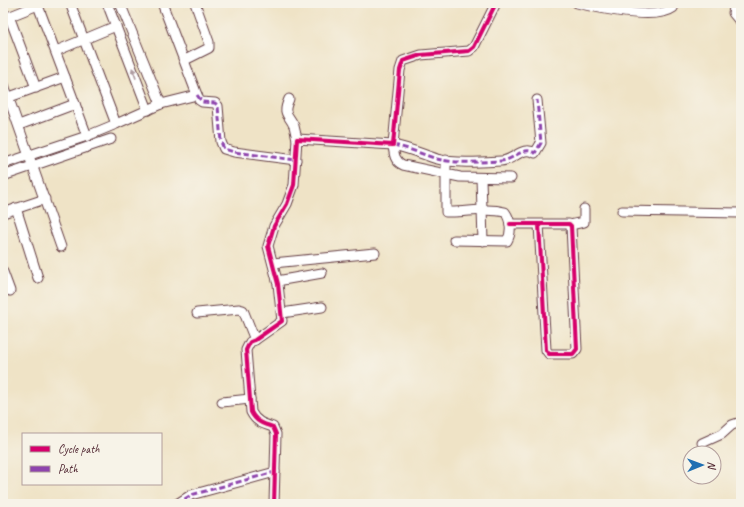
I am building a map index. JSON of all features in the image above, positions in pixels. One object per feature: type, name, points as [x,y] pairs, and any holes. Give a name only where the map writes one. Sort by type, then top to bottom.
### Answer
[{"type":"street","points":[[70,3],[116,124]]},
{"type":"street","points":[[107,3],[148,110]]},
{"type":"street","points":[[120,3],[161,104]]},
{"type":"street","points":[[162,3],[185,60],[197,95],[202,102],[215,103],[218,106],[221,142],[224,149],[234,152],[296,160]]},
{"type":"street","points":[[185,60],[209,48],[209,42],[195,3]]},
{"type":"street","points":[[496,3],[474,47],[469,51],[421,55],[403,61],[400,70],[393,145],[395,157],[398,163],[445,175],[481,178],[512,178]]},
{"type":"street","points":[[577,3],[601,9],[640,13],[663,13],[673,8],[675,3]]},
{"type":"street","points":[[736,3],[733,13],[738,19],[741,19]]},
{"type":"street","points":[[36,88],[6,18],[38,4],[87,136]]},
{"type":"street","points":[[56,51],[84,38],[116,26]]},
{"type":"street","points":[[6,98],[65,77]]},
{"type":"street","points":[[3,82],[6,98],[19,125],[61,247]]},
{"type":"street","points":[[3,164],[87,136],[161,104],[197,95]]},
{"type":"street","points":[[274,504],[275,430],[254,418],[251,412],[246,350],[250,342],[282,321],[277,281],[273,263],[269,255],[269,241],[274,226],[291,194],[296,160],[297,139],[293,125],[286,115],[285,109],[288,99]]},
{"type":"street","points":[[297,139],[393,145],[446,160],[502,161],[510,159],[523,151],[530,150],[535,153],[541,143],[537,100]]},
{"type":"street","points":[[19,125],[75,104]]},
{"type":"street","points":[[3,176],[111,139]]},
{"type":"street","points":[[446,160],[446,212],[482,209],[506,212],[510,224],[509,238],[507,241],[454,240]]},
{"type":"street","points":[[481,178],[483,241]]},
{"type":"street","points":[[3,213],[45,199]]},
{"type":"street","points":[[16,208],[38,278]]},
{"type":"street","points":[[510,224],[570,225],[584,222],[584,209]]},
{"type":"street","points":[[622,211],[741,213]]},
{"type":"street","points":[[539,224],[546,350],[549,354],[573,354],[577,349],[570,225]]},
{"type":"street","points":[[273,263],[375,253]]},
{"type":"street","points":[[3,272],[10,291]]},
{"type":"street","points":[[277,281],[322,273]]},
{"type":"street","points":[[282,313],[322,307]]},
{"type":"street","points":[[197,313],[235,309],[243,310],[255,340]]},
{"type":"street","points":[[222,402],[250,399]]},
{"type":"street","points":[[702,443],[722,434],[732,425],[741,422]]},
{"type":"street","points":[[177,504],[191,495],[275,472]]},
{"type":"marked path","points":[[197,95],[202,102],[215,103],[218,106],[221,142],[224,149],[234,152],[296,160]]},
{"type":"marked path","points":[[393,145],[410,149],[444,161],[461,162],[501,161],[510,159],[526,151],[535,153],[541,143],[537,100]]},
{"type":"marked path","points":[[177,504],[191,495],[275,472]]},
{"type":"cycle path","points":[[274,504],[276,434],[273,427],[260,422],[251,412],[246,350],[250,342],[282,321],[278,284],[268,246],[274,226],[287,204],[294,185],[297,139],[393,145],[400,70],[403,61],[421,55],[469,51],[474,47],[496,3]]},
{"type":"cycle path","points":[[510,224],[569,224],[571,226],[577,349],[573,354],[549,354],[546,350],[539,224]]}]
